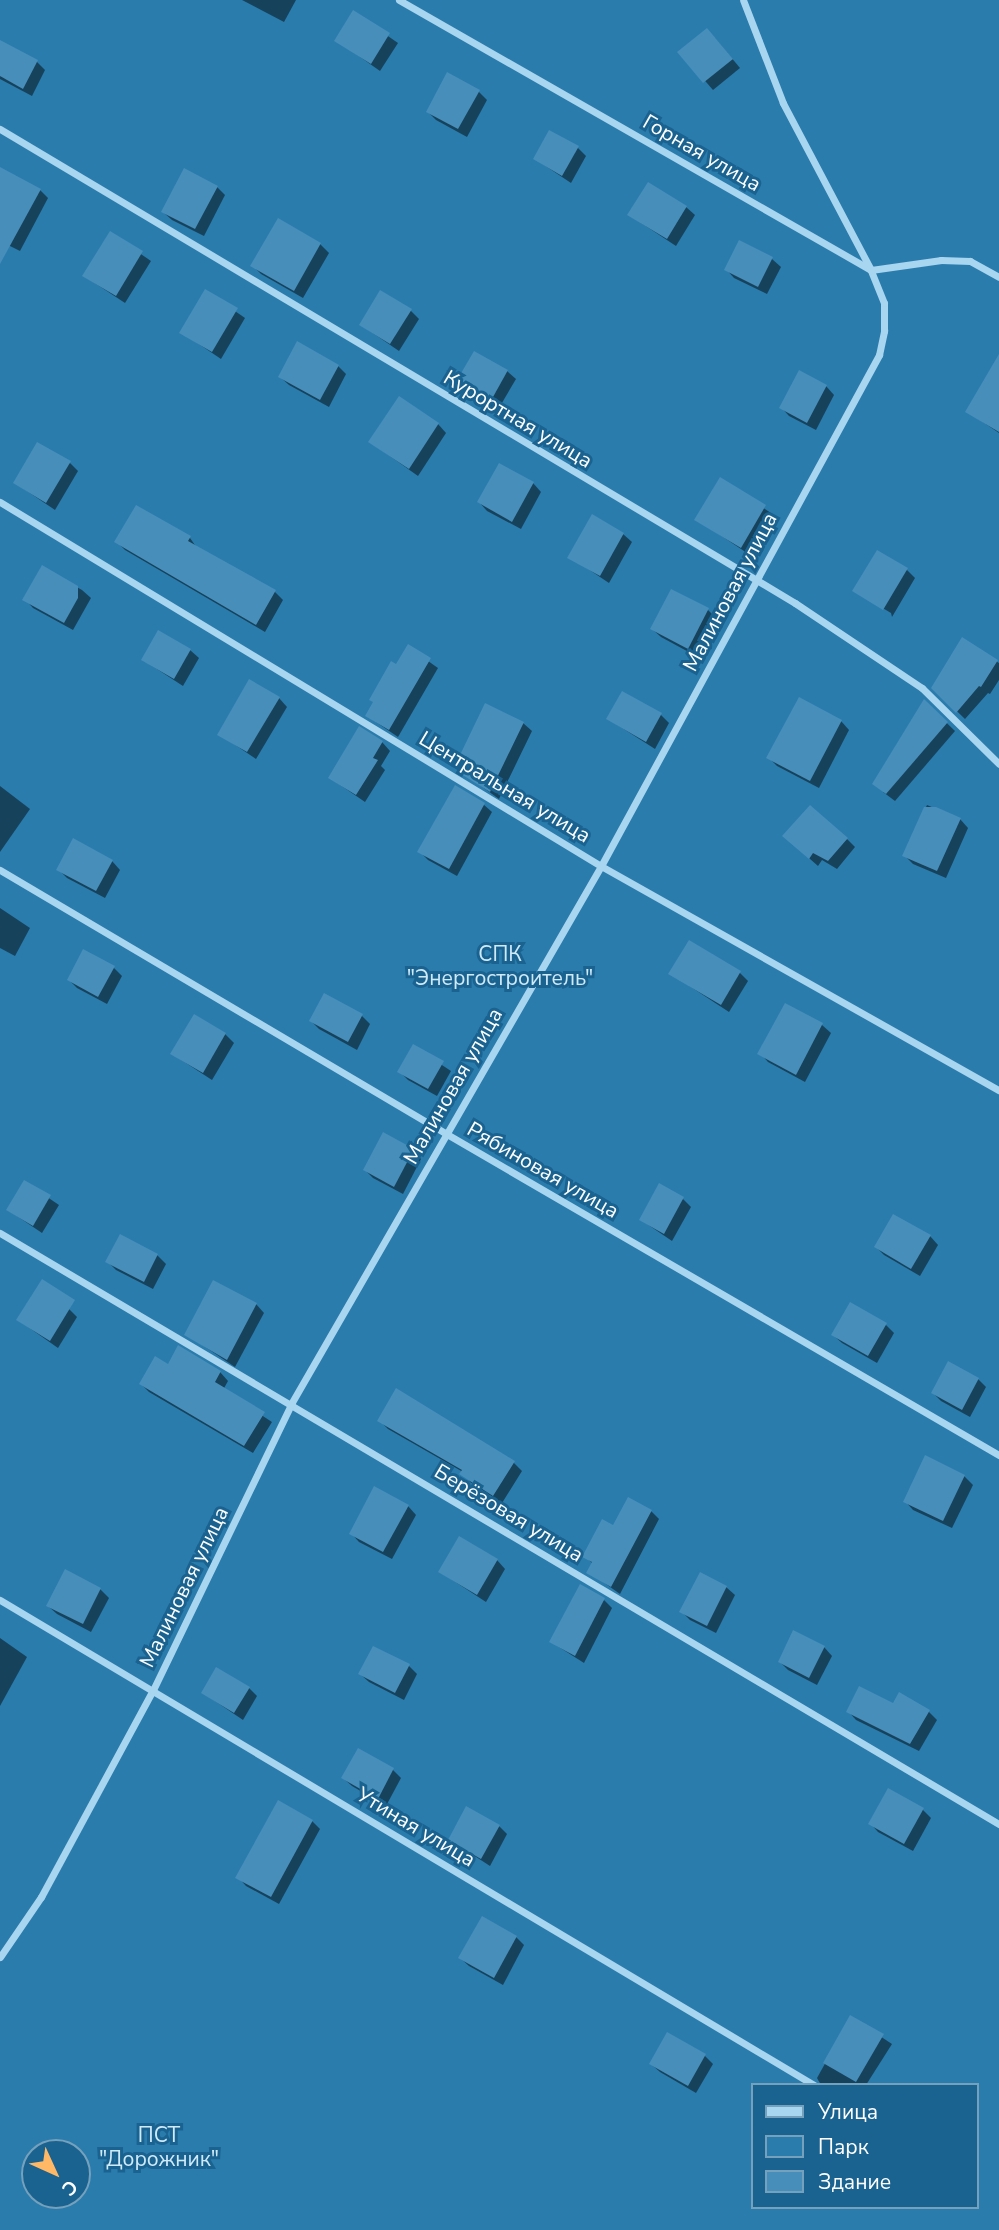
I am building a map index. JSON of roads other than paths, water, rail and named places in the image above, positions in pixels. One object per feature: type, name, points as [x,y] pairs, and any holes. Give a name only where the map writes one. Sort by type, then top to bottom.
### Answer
[{"type":"street","name":"Горная улица","points":[[399,0],[871,270]]},
{"type":"street","name":"Малиновая улица","points":[[0,1957],[41,1897],[153,1690],[291,1404],[601,866],[878,355],[884,331],[884,303],[871,270],[783,103],[743,0]]},
{"type":"street","name":"Курортная улица","points":[[0,129],[756,581],[922,688],[999,764]]},
{"type":"street","points":[[871,270],[941,260],[970,261],[999,277]]},
{"type":"street","name":"Центральная улица","points":[[0,502],[601,866],[999,1090]]},
{"type":"street","name":"Рябиновая улица","points":[[0,870],[999,1455]]},
{"type":"street","name":"Берёзовая улица","points":[[0,1233],[999,1824]]},
{"type":"street","name":"Утиная улица","points":[[0,1600],[811,2083]]},
{"type":"park label","name":"СПК \"Энергостроитель\"","points":[[500,966]]},
{"type":"park label","name":"ПСТ \"Дорожник\"","points":[[159,2147]]}]
